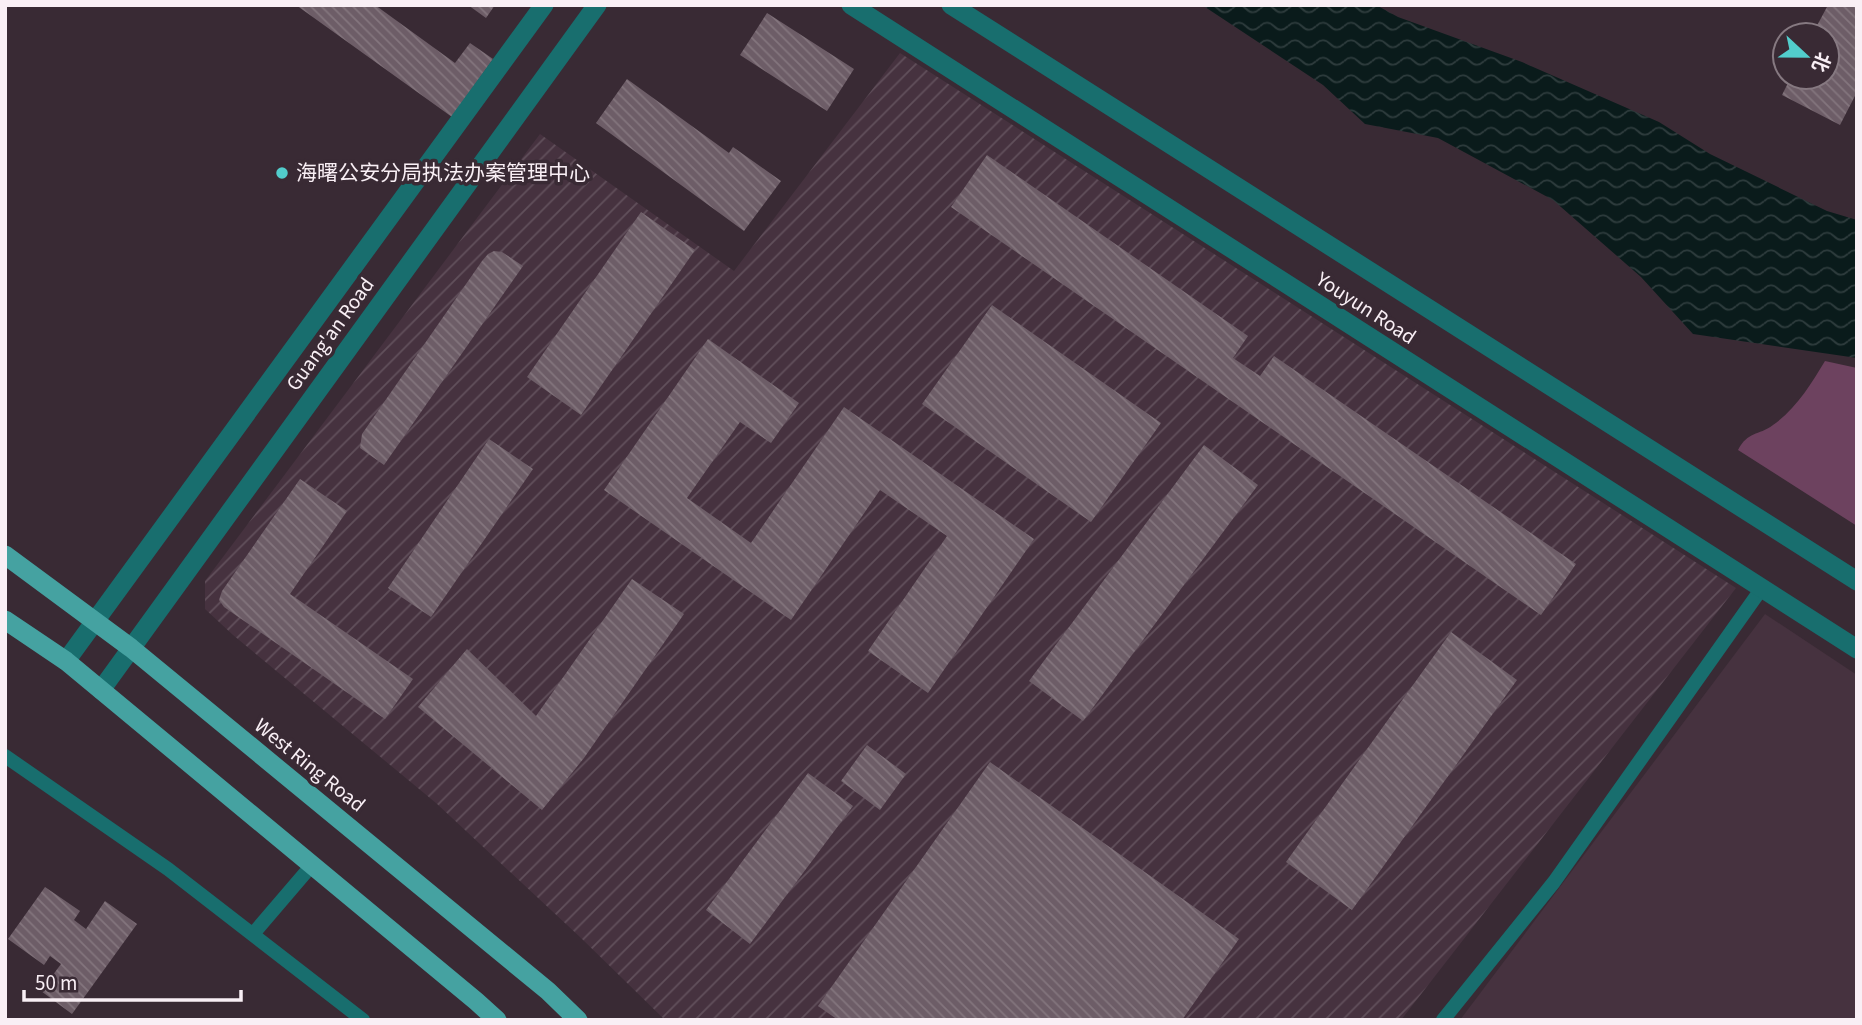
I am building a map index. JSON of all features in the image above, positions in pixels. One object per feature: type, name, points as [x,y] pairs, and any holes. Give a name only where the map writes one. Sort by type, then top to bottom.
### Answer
[{"type":"main road","name":"West Ring Road","points":[[5,555],[131,648],[548,991],[578,1020]]},
{"type":"main road","points":[[5,620],[65,661],[101,690],[497,1020]]},
{"type":"street","name":"Guang'an Road","points":[[65,661],[97,621],[544,5]]},
{"type":"street","name":"Guang'an Road","points":[[101,690],[597,5]]},
{"type":"street","name":"Youyun Road","points":[[851,5],[1857,649]]},
{"type":"street","name":"Youyun Road","points":[[951,5],[1857,581]]},
{"type":"lane","points":[[1443,1020],[1554,882],[1762,588]]},
{"type":"lane","points":[[5,756],[168,869],[363,1020]]},
{"type":"lane","points":[[253,934],[312,865]]},
{"type":"shaded area","points":[[900,53],[1736,588],[1401,1020],[665,1020],[436,803],[205,609],[205,581],[540,134],[734,271]]},
{"type":"shaded area","points":[[1825,361],[1857,368],[1857,526],[1738,450],[1750,437],[1781,419],[1796,404]]},
{"type":"shaded area","points":[[1765,614],[1857,675],[1857,1020],[1460,1020]]},
{"type":"water","points":[[1202,5],[1376,5],[1398,17],[1522,62],[1659,122],[1710,154],[1827,211],[1857,220],[1857,358],[1693,334],[1641,277],[1553,200],[1438,138],[1365,124],[1323,85]]},
{"type":"building","points":[[296,5],[375,5],[455,63],[470,43],[493,59],[452,117]]},
{"type":"building","points":[[468,5],[495,5],[486,18]]},
{"type":"building","points":[[1828,5],[1857,5],[1857,92],[1840,125],[1782,95],[1784,91],[1841,91],[1841,21],[1819,21]]},
{"type":"building","points":[[767,13],[854,69],[827,111],[740,55]]},
{"type":"building","points":[[627,79],[729,153],[733,147],[781,181],[744,231],[596,123]]},
{"type":"building","points":[[987,155],[1248,336],[1233,358],[1260,376],[1274,356],[1576,564],[1541,615],[951,207]]},
{"type":"building","points":[[641,212],[695,250],[581,415],[527,377]]},
{"type":"building","points":[[494,251],[502,252],[523,266],[384,465],[360,448],[362,434],[482,261]]},
{"type":"building","points":[[992,305],[1161,423],[1091,522],[922,404]]},
{"type":"building","points":[[708,339],[799,403],[771,443],[740,422],[687,498],[751,543],[844,407],[1034,539],[928,693],[868,651],[947,536],[880,490],[791,620],[604,490]]},
{"type":"building","points":[[489,439],[533,469],[431,617],[388,588]]},
{"type":"building","points":[[1204,445],[1258,485],[1083,721],[1029,681]]},
{"type":"building","points":[[300,479],[347,511],[290,594],[413,679],[385,719],[224,607],[219,600],[222,591]]},
{"type":"building","points":[[632,579],[684,614],[584,758],[542,810],[418,707],[467,649],[536,716]]},
{"type":"building","points":[[1451,632],[1517,680],[1352,910],[1286,862]]},
{"type":"building","points":[[867,745],[906,774],[880,810],[841,781]]},
{"type":"building","points":[[990,762],[1239,939],[1182,1020],[838,1020],[818,1006]]},
{"type":"building","points":[[808,773],[853,806],[750,944],[706,910]]},
{"type":"building","points":[[45,887],[80,911],[74,920],[86,929],[105,901],[137,924],[72,1014],[41,991],[61,964],[50,956],[44,965],[8,939]]},
{"type":"place","name":"海曙公安分局执法办案管理中心","points":[[282,173]]}]
